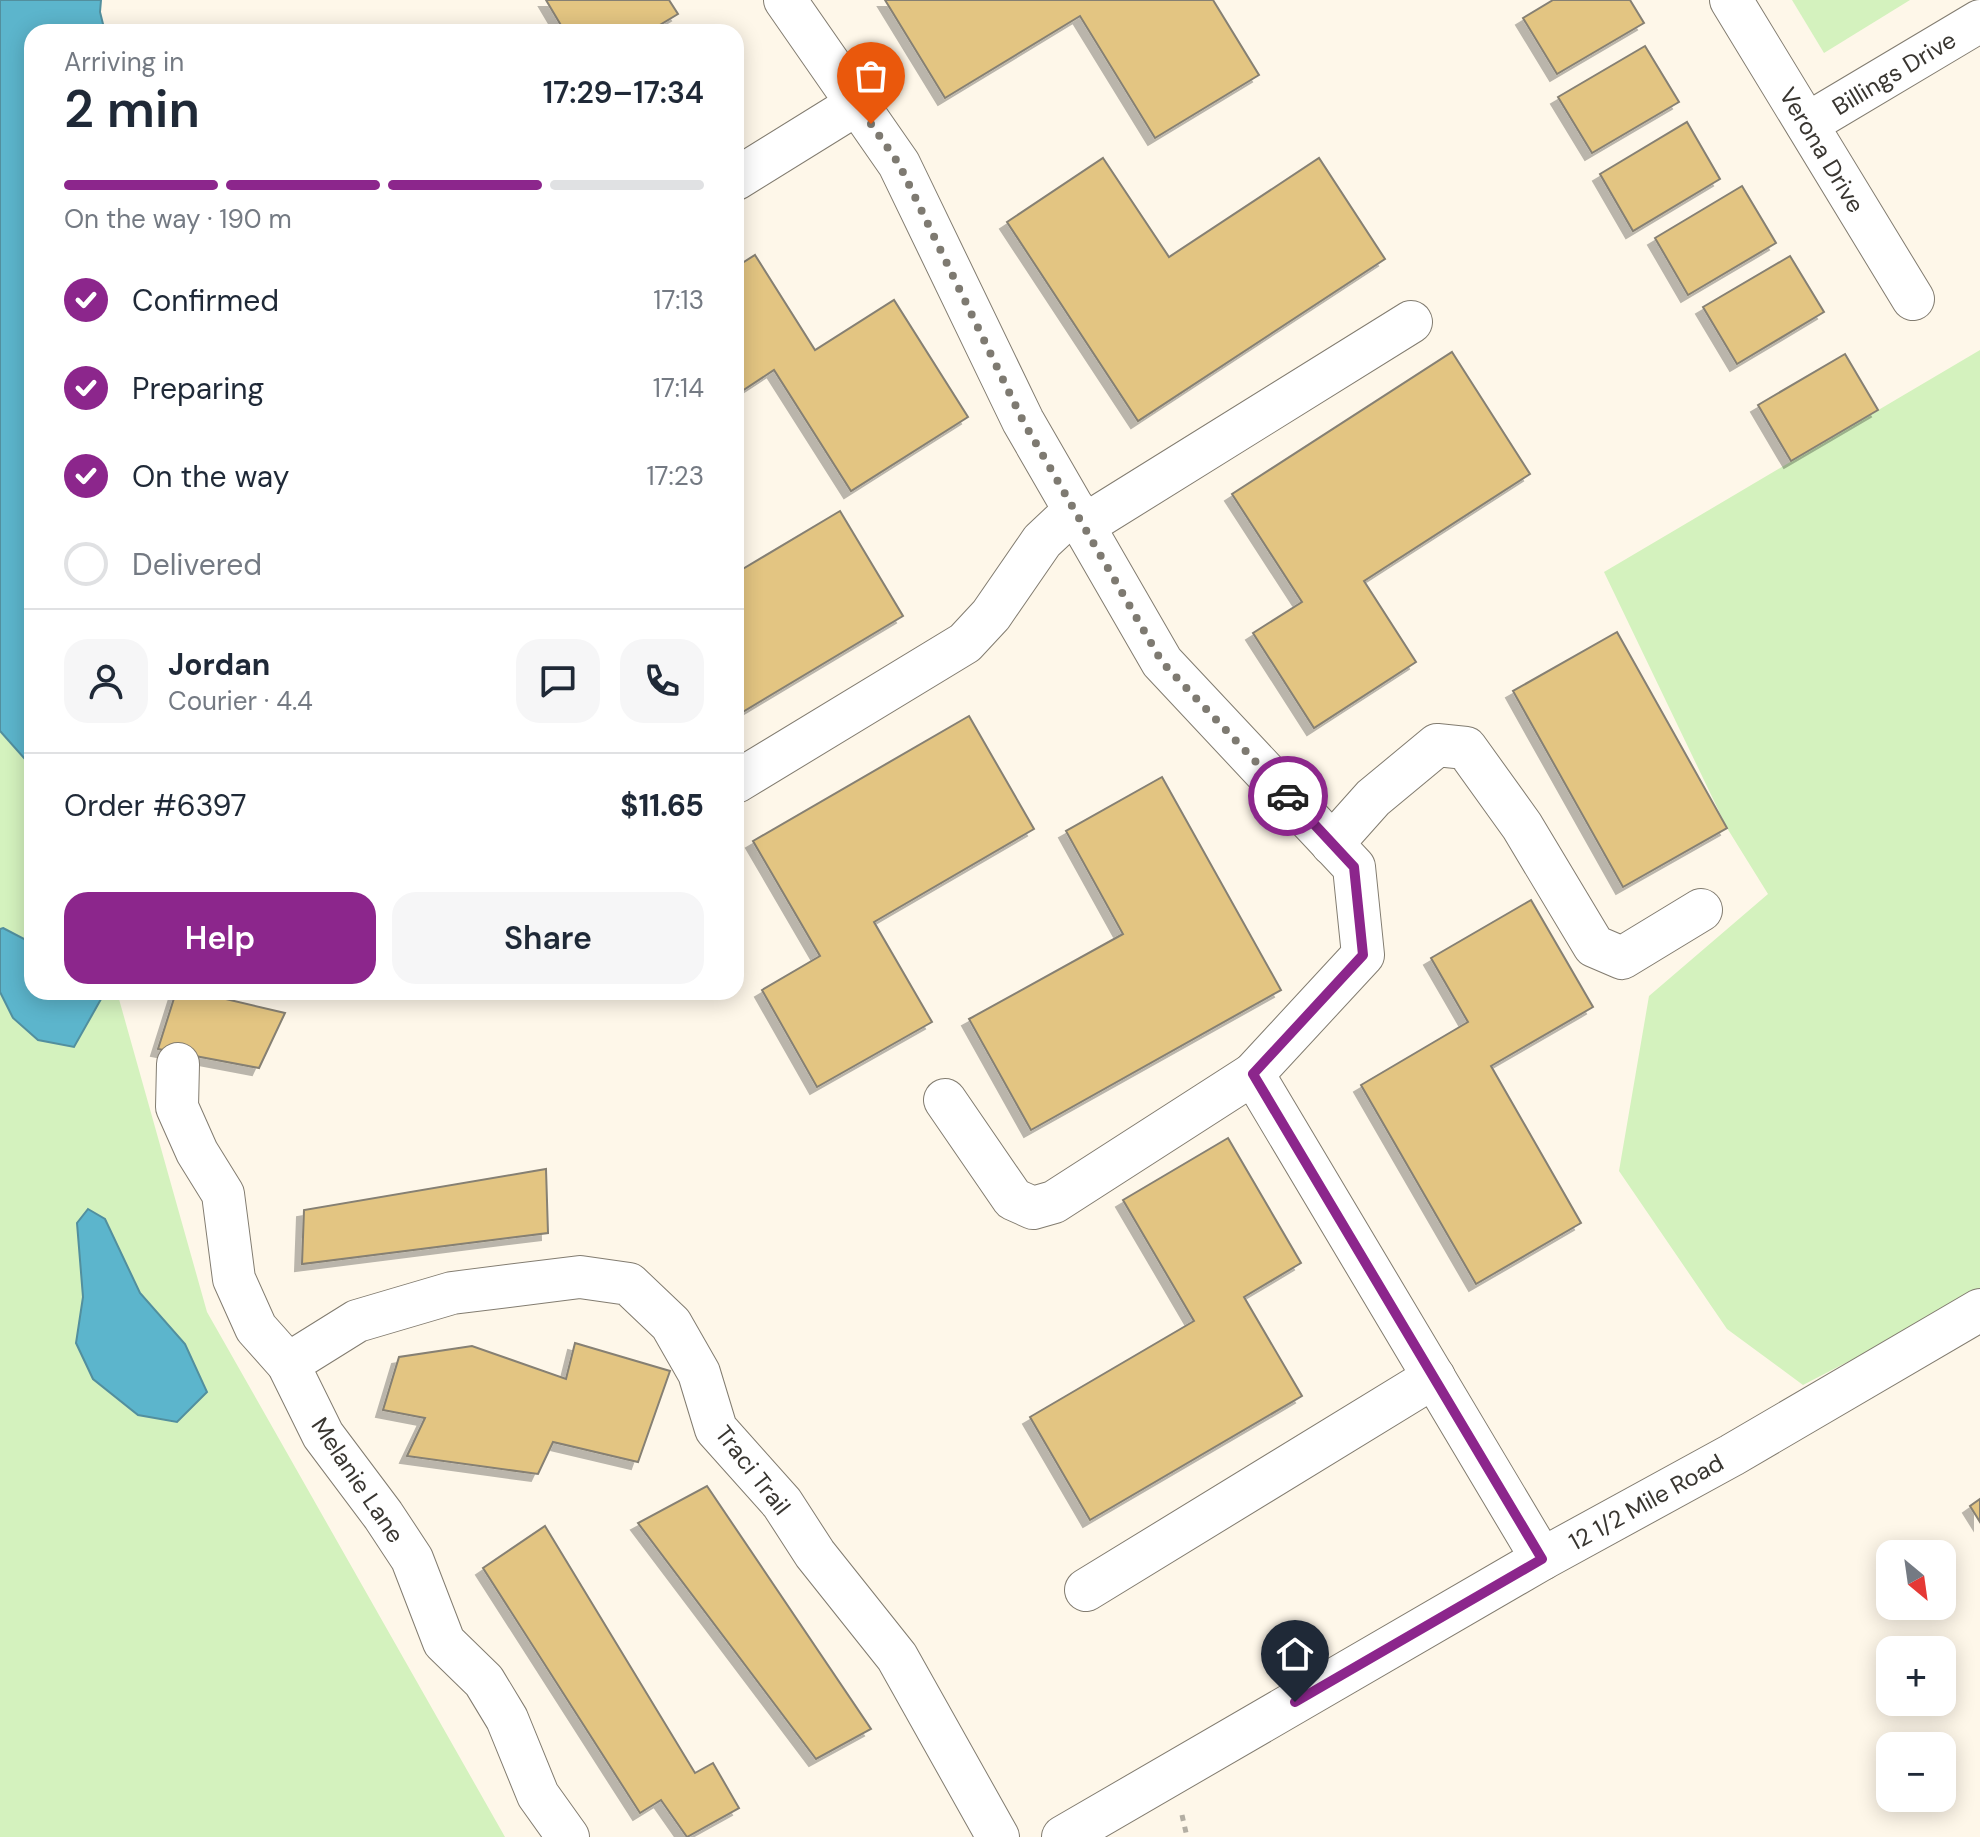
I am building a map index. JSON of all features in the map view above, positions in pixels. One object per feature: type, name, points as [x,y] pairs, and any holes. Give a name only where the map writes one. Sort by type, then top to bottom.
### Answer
[{"type":"street","points":[[785,0],[899,164],[1023,421],[1162,662],[1354,867],[1363,955],[1253,1074],[1054,1202],[1033,1208],[1013,1199],[945,1100]]},
{"type":"street","name":"Verona Drive","points":[[1731,0],[1913,299]]},
{"type":"street","name":"Billings Drive","points":[[1807,124],[1980,21]]},
{"type":"street","points":[[744,174],[857,104]]},
{"type":"street","points":[[744,777],[965,643],[991,615],[1042,541],[1411,322]]},
{"type":"street","points":[[1332,844],[1373,798],[1437,745],[1466,748],[1522,826],[1594,946],[1622,958],[1701,910]]},
{"type":"street","name":"Melanie Lane","points":[[178,1064],[177,1107],[197,1152],[223,1194],[234,1279],[256,1328],[288,1364],[323,1435],[412,1559],[444,1642],[484,1681],[507,1719],[538,1795],[568,1837]]},
{"type":"street","points":[[1253,1074],[1542,1559]]},
{"type":"street","name":"Traci Trail","points":[[288,1364],[357,1321],[452,1293],[580,1277],[629,1284],[671,1324],[699,1373],[716,1429],[782,1503],[815,1554],[897,1657],[998,1837]]},
{"type":"street","name":"12 1/2 Mile Road","points":[[1063,1837],[1980,1310]]},
{"type":"street","points":[[1086,1590],[1434,1377]]},
{"type":"green space","points":[[1792,0],[1910,0],[1824,53]]},
{"type":"green space","points":[[1980,350],[1980,1317],[1955,1306],[1803,1385],[1727,1329],[1619,1171],[1649,996],[1768,894],[1727,828],[1604,572]]},
{"type":"green space","points":[[0,731],[24,758],[24,939],[0,929]]},
{"type":"green space","points":[[0,992],[13,1018],[73,1047],[100,1000],[119,1000],[207,1312],[505,1837],[0,1837]],"holes":[[[105,1219],[140,1293],[185,1344],[207,1391],[177,1422],[76,1343],[83,1297],[77,1223]]]},
{"type":"water","points":[[0,0],[101,0],[103,24],[24,24],[24,758],[0,731]]},
{"type":"water","points":[[0,929],[24,939],[24,1000],[100,1000],[74,1047],[38,1040],[13,1018],[0,992]]},
{"type":"water","points":[[88,1209],[105,1219],[140,1293],[185,1344],[207,1392],[177,1422],[138,1415],[93,1379],[76,1343],[83,1297],[77,1223]]},
{"type":"building","points":[[546,0],[669,0],[678,14],[661,24],[560,24]]},
{"type":"building","points":[[885,0],[1213,0],[1259,75],[1155,138],[1080,16],[945,98]]},
{"type":"building","points":[[1553,0],[1630,0],[1644,23],[1557,74],[1523,18]]},
{"type":"building","points":[[1645,46],[1679,102],[1592,153],[1558,97]]},
{"type":"building","points":[[1687,122],[1720,179],[1633,231],[1600,174]]},
{"type":"building","points":[[1103,158],[1169,257],[1319,158],[1385,259],[1138,421],[1007,222]]},
{"type":"building","points":[[1742,186],[1776,243],[1688,295],[1655,238]]},
{"type":"building","points":[[755,255],[815,350],[894,300],[968,417],[851,491],[774,370],[744,390],[744,262]]},
{"type":"building","points":[[1790,256],[1824,312],[1737,364],[1703,307]]},
{"type":"building","points":[[1452,352],[1530,474],[1364,581],[1416,662],[1314,728],[1253,633],[1302,602],[1232,494]]},
{"type":"building","points":[[1845,354],[1878,410],[1791,461],[1758,405]]},
{"type":"building","points":[[840,511],[903,616],[744,711],[744,568]]},
{"type":"building","points":[[1617,632],[1727,828],[1623,887],[1513,691]]},
{"type":"building","points":[[969,716],[1034,829],[874,922],[932,1022],[817,1087],[762,990],[820,956],[753,841]]},
{"type":"building","points":[[1162,777],[1281,990],[1031,1130],[969,1019],[1123,934],[1066,831]]},
{"type":"building","points":[[1531,900],[1593,1007],[1491,1066],[1581,1223],[1476,1284],[1361,1085],[1468,1022],[1431,958]]},
{"type":"building","points":[[173,1000],[230,1000],[285,1013],[259,1068],[158,1049]]},
{"type":"building","points":[[1228,1138],[1301,1263],[1244,1297],[1302,1396],[1090,1520],[1030,1417],[1194,1321],[1123,1200]]},
{"type":"building","points":[[546,1169],[548,1233],[302,1264],[304,1210]]},
{"type":"building","points":[[575,1343],[670,1371],[638,1462],[553,1442],[538,1474],[407,1456],[425,1418],[383,1410],[399,1357],[472,1346],[566,1379]]},
{"type":"building","points":[[707,1486],[871,1729],[816,1759],[638,1523]]},
{"type":"building","points":[[1980,1499],[1980,1522],[1970,1506]]},
{"type":"building","points":[[545,1526],[695,1773],[713,1763],[739,1808],[687,1837],[661,1800],[640,1813],[483,1568]]},
{"type":"way so far","points":[[871,124],[899,164],[1023,421],[1162,662],[1288,796]]},
{"type":"route","points":[[1288,796],[1354,867],[1363,955],[1253,1074],[1542,1559],[1295,1702]]}]
